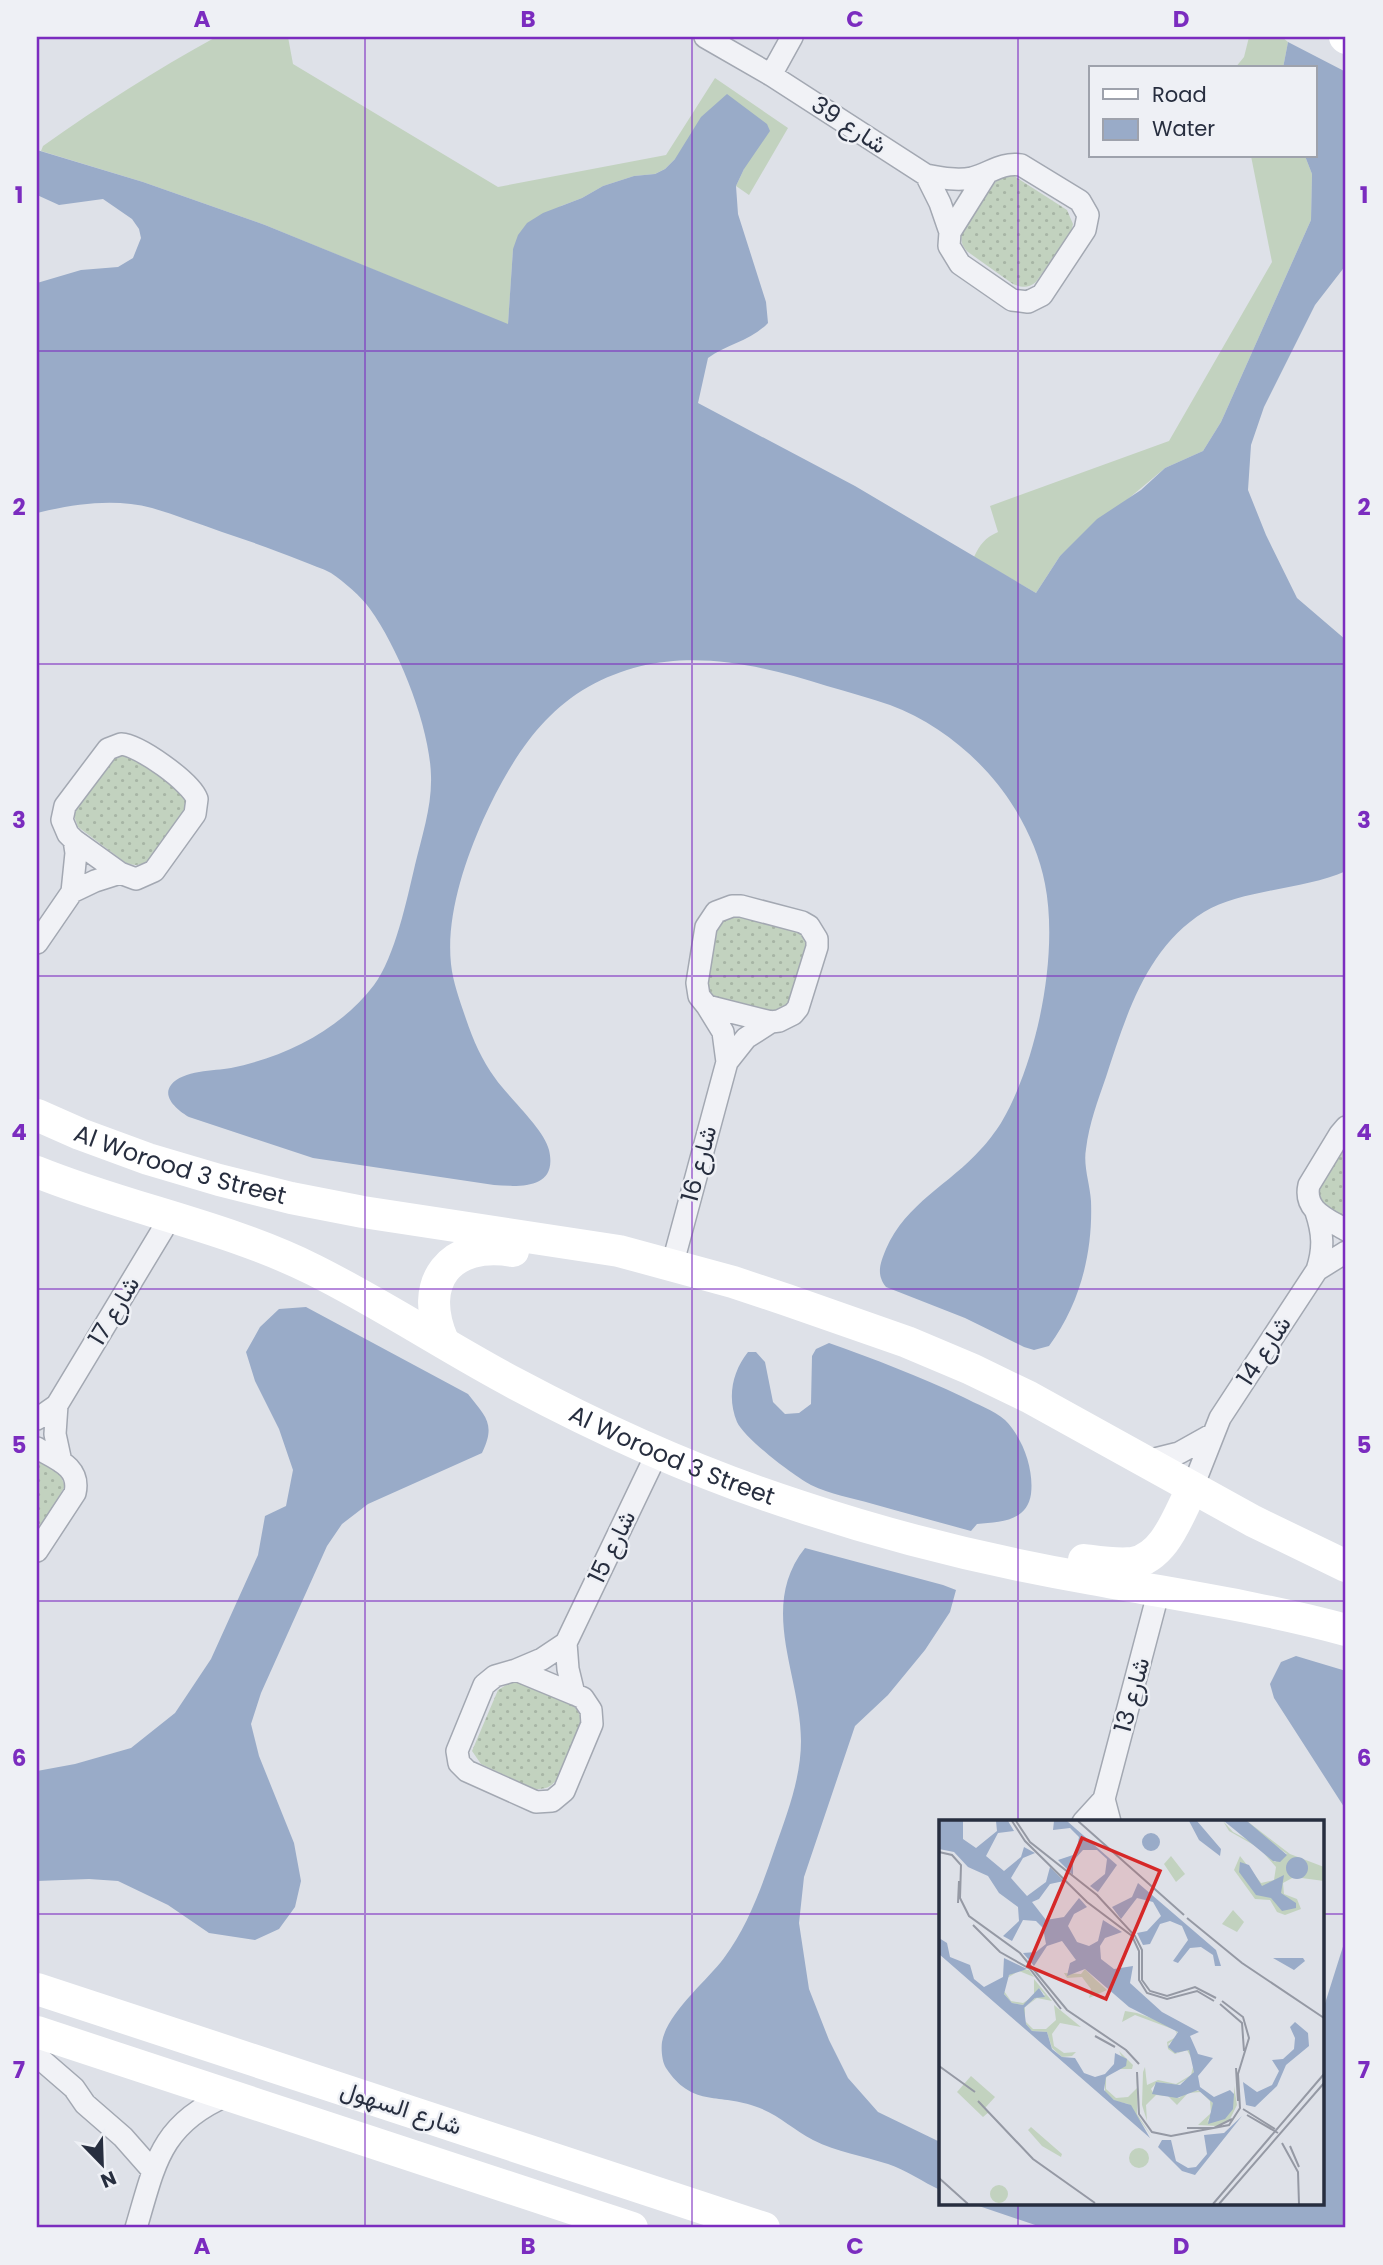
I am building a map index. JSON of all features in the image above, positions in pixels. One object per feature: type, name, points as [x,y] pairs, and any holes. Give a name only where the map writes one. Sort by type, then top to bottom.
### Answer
[{"type":"street","name":"شارع 39","points":[[705,37],[771,75],[926,175],[955,180],[987,173],[1000,166],[1021,165],[1080,201],[1088,215],[1088,223],[1042,295],[1020,303],[960,264],[949,246],[950,232],[926,175]]},
{"type":"street","points":[[771,75],[792,37]]},
{"type":"street","points":[[950,232],[987,173]]},
{"type":"street","points":[[121,744],[135,746],[189,786],[195,792],[197,806],[195,814],[154,871],[136,879],[120,873],[68,834],[62,820],[65,806],[108,749],[121,744]]},
{"type":"street","points":[[37,943],[72,892],[76,853],[74,839]]},
{"type":"street","points":[[72,892],[120,873]]},
{"type":"street","name":"شارع 16","points":[[672,1266],[727,1062],[723,1032],[699,996],[696,984],[706,927],[716,912],[741,906],[802,922],[809,926],[817,939],[817,947],[798,1008],[786,1018],[771,1022],[746,1038],[727,1062]]},
{"type":"street","points":[[707,1006],[771,1022]]},
{"type":"street","name":"Al Worood 3 Street","points":[[37,1115],[80,1134],[148,1158],[291,1198],[363,1212],[619,1251],[787,1300],[933,1353],[1029,1397],[1192,1489],[1346,1566]]},
{"type":"street","name":"شارع 14","points":[[1192,1489],[1220,1418],[1317,1270],[1323,1241],[1316,1212],[1309,1199],[1309,1185],[1346,1127]]},
{"type":"street","name":"Al Worood 3 Street","points":[[37,1172],[68,1185],[256,1245],[314,1270],[525,1389],[585,1419],[705,1472],[798,1506],[967,1554],[1092,1580],[1232,1603],[1346,1630]]},
{"type":"street","points":[[1316,1212],[1346,1230]]},
{"type":"street","name":"شارع 17","points":[[37,1419],[57,1405],[171,1216]]},
{"type":"street","points":[[443,1341],[435,1323],[432,1303],[436,1284],[447,1267],[462,1255],[481,1248],[560,1255],[619,1251]]},
{"type":"street","name":"شارع 14","points":[[1317,1270],[1346,1252]]},
{"type":"street","name":"شارع 17","points":[[37,1551],[77,1486],[73,1471],[61,1462],[55,1434],[57,1405]]},
{"type":"street","points":[[1143,1462],[1179,1453],[1213,1434]]},
{"type":"street","points":[[37,1448],[61,1462]]},
{"type":"street","name":"شارع 15","points":[[566,1643],[658,1451]]},
{"type":"street","points":[[967,1554],[1013,1553],[1134,1562],[1160,1547],[1192,1489]]},
{"type":"street","name":"شارع 13","points":[[1085,1820],[1104,1799],[1159,1590]]},
{"type":"street","points":[[516,1670],[575,1694],[587,1704],[593,1717],[564,1791],[552,1801],[536,1802],[467,1771],[457,1757],[457,1751],[484,1685],[495,1676],[542,1659],[566,1643],[568,1669],[575,1694]]},
{"type":"street","name":"شارع 13","points":[[1104,1799],[1109,1820]]},
{"type":"street","name":"شارع السهول","points":[[37,1989],[764,2228]]},
{"type":"street","name":"شارع السهول","points":[[37,2032],[632,2228]]},
{"type":"street","points":[[37,2056],[74,2088],[85,2104],[155,2164]]},
{"type":"street","points":[[136,2228],[155,2164],[175,2130],[190,2115],[208,2103],[228,2095]]},
{"type":"green space","points":[[216,37],[288,37],[293,64],[498,187],[666,155],[715,78],[788,128],[749,195],[736,186],[744,169],[675,159],[655,174],[634,176],[603,186],[561,206],[513,249],[508,325],[265,225],[143,182],[41,151],[43,146],[107,103]]},
{"type":"green space","points":[[1249,37],[1282,37],[1288,42],[1283,66],[1237,66],[1244,57]]},
{"type":"green space","points":[[1251,158],[1306,158],[1312,174],[1311,220],[1221,422],[1203,451],[1165,468],[1060,556],[1036,593],[974,557],[983,542],[998,532],[990,506],[1169,441],[1272,262]]},
{"type":"green space","points":[[1011,174],[1067,210],[1073,224],[1071,232],[1036,282],[1025,287],[1013,284],[968,252],[962,242],[963,229],[997,180]]},
{"type":"green space","points":[[126,754],[134,756],[183,792],[186,801],[183,815],[150,859],[138,865],[126,863],[78,827],[73,813],[112,759]]},
{"type":"green space","points":[[732,912],[798,927],[807,940],[787,1008],[770,1014],[707,993],[704,977],[720,921]]},
{"type":"green space","points":[[1346,1139],[1346,1218],[1324,1205],[1317,1191]]},
{"type":"green space","points":[[37,1458],[59,1472],[65,1486],[37,1534]]},
{"type":"green space","points":[[511,1682],[519,1682],[575,1707],[580,1715],[580,1729],[557,1779],[541,1789],[534,1789],[481,1764],[472,1751],[498,1690]]},
{"type":"water","points":[[1288,42],[1346,72],[1346,265],[1315,305],[1264,407],[1251,445],[1248,490],[1266,535],[1297,598],[1346,640],[1346,871],[1219,904],[1184,927],[1167,944],[1153,964],[1131,1007],[1092,1121],[1085,1155],[1091,1201],[1087,1259],[1069,1313],[1049,1346],[1034,1350],[1024,1347],[965,1318],[886,1287],[880,1273],[884,1254],[905,1219],[969,1162],[989,1140],[1014,1098],[1025,1070],[1042,1007],[1049,943],[1049,912],[1037,854],[1004,792],[977,761],[945,734],[890,705],[797,677],[767,669],[707,661],[647,665],[617,673],[588,687],[553,713],[525,745],[502,781],[469,854],[458,890],[451,928],[451,964],[459,999],[482,1057],[495,1078],[546,1142],[550,1163],[543,1179],[526,1185],[494,1185],[313,1158],[189,1117],[177,1108],[168,1095],[176,1080],[191,1074],[251,1063],[291,1049],[345,1015],[374,985],[394,944],[423,832],[431,787],[429,756],[419,712],[392,645],[366,604],[331,573],[252,542],[138,505],[94,503],[37,513],[37,283],[81,270],[118,267],[133,258],[141,238],[132,219],[103,199],[59,205],[37,195],[37,150],[143,182],[265,225],[508,324],[513,249],[518,235],[527,223],[603,186],[634,176],[655,174],[665,169],[675,159],[701,117],[727,94],[767,124],[770,131],[744,169],[736,186],[738,214],[766,302],[768,323],[754,334],[708,358],[698,403],[855,486],[1036,593],[1060,556],[1097,519],[1141,490],[1165,468],[1203,451],[1221,422],[1311,220],[1312,174],[1306,158],[1316,158],[1316,66],[1283,66]]},
{"type":"water","points":[[306,1307],[468,1394],[487,1421],[488,1435],[482,1453],[368,1504],[342,1524],[327,1546],[261,1693],[251,1724],[259,1756],[294,1843],[301,1881],[295,1907],[279,1929],[255,1940],[209,1933],[168,1905],[118,1881],[37,1881],[37,1771],[75,1764],[131,1748],[175,1713],[211,1659],[258,1555],[265,1516],[286,1506],[293,1470],[279,1429],[255,1381],[246,1352],[260,1327],[279,1309]]},
{"type":"water","points":[[829,1343],[930,1382],[990,1410],[1005,1420],[1022,1445],[1029,1464],[1031,1494],[1024,1510],[1011,1519],[977,1524],[971,1531],[818,1488],[793,1474],[759,1447],[737,1422],[732,1404],[735,1377],[748,1352],[756,1352],[765,1362],[773,1402],[785,1414],[799,1413],[811,1404],[812,1356],[816,1349]]},
{"type":"water","points":[[805,1548],[956,1590],[950,1612],[925,1650],[888,1695],[855,1726],[804,1877],[799,1923],[809,1989],[829,2040],[848,2078],[878,2112],[939,2142],[939,2189],[895,2167],[822,2144],[762,2109],[695,2094],[676,2080],[666,2068],[663,2059],[662,2042],[671,2020],[733,1946],[754,1905],[792,1796],[799,1769],[801,1741],[783,1618],[791,1571]]},
{"type":"water","points":[[1296,1656],[1346,1671],[1346,1810],[1274,1698],[1270,1684],[1281,1662]]},
{"type":"water","points":[[1346,1937],[1346,2228],[1044,2228],[979,2206],[1324,2206],[1324,2007]]}]
